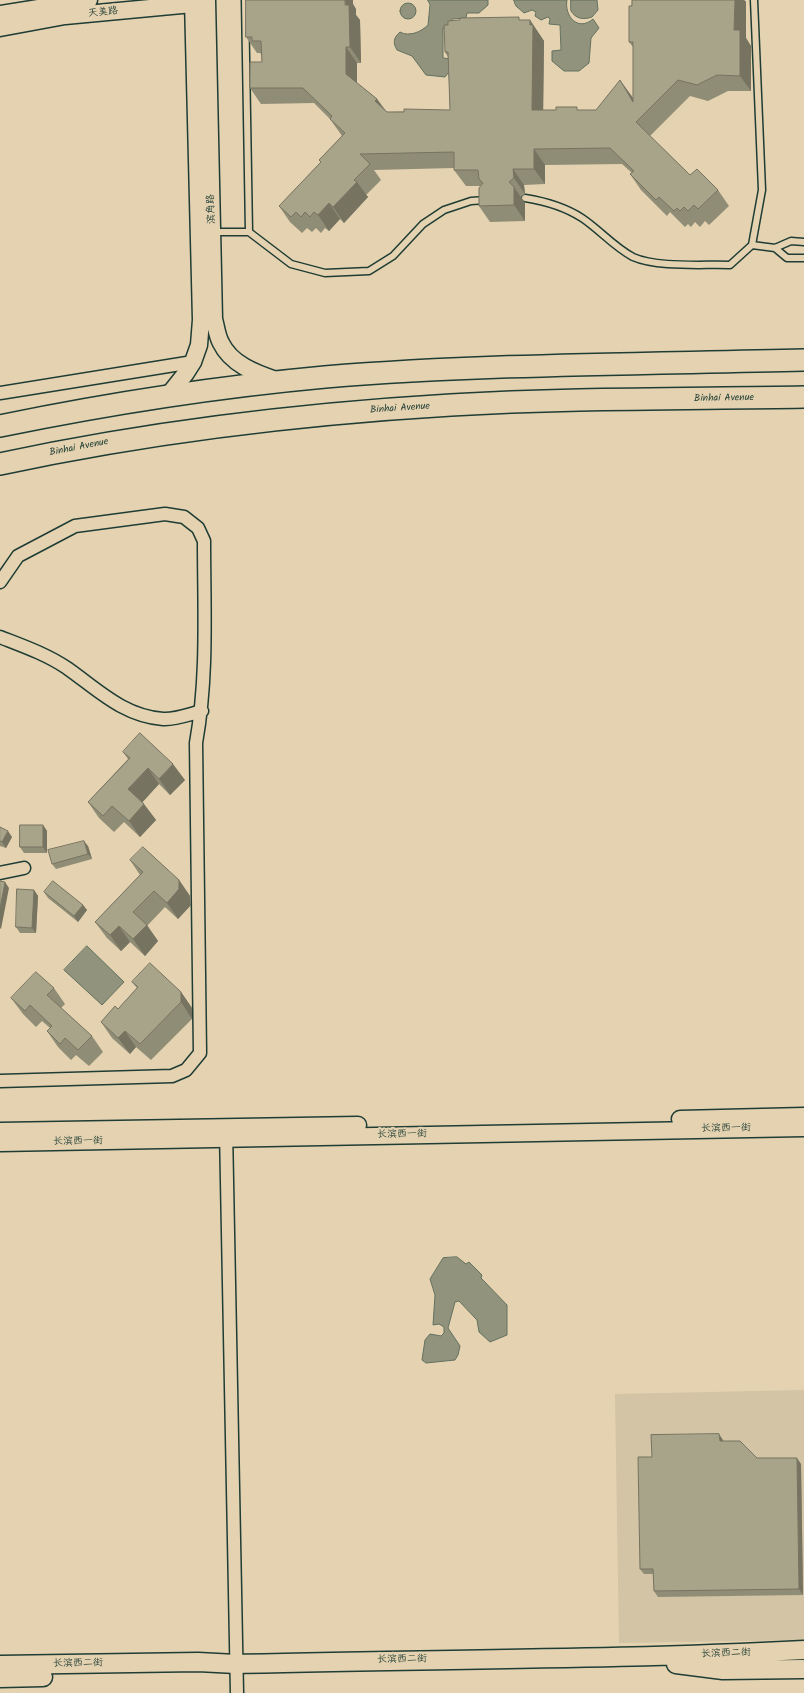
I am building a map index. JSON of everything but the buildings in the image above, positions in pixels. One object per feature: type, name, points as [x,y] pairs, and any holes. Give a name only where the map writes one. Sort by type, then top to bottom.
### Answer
[{"type":"highway","points":[[0,426],[167,396],[281,382],[478,368],[804,360]]},
{"type":"highway","name":"Binhai Avenue","points":[[0,464],[98,444],[184,430],[272,419],[362,411],[452,405],[541,402],[804,397]]},
{"type":"main road","name":"长滨西二街","points":[[0,1678],[804,1650]]},
{"type":"main road","name":"长滨西二街","points":[[0,1665],[198,1662],[236,1669],[804,1661]]},
{"type":"main road","points":[[675,1664],[723,1670],[804,1670]]},
{"type":"street","name":"天美路","points":[[0,14],[37,4],[89,0]]},
{"type":"street","name":"天美路","points":[[0,28],[65,16],[200,2]]},
{"type":"street","name":"滨角路","points":[[200,2],[213,232],[214,319],[220,342],[229,356],[256,374],[281,382]]},
{"type":"street","name":"滨角路","points":[[167,396],[193,362],[199,345],[201,320],[200,2]]},
{"type":"street","points":[[0,393],[193,362]]},
{"type":"street","points":[[0,582],[18,556],[75,526],[165,514],[184,517],[198,528],[204,541],[205,664],[202,711],[196,743],[200,1053],[186,1070],[172,1076],[0,1081]]},
{"type":"street","points":[[0,637],[41,653],[66,668],[104,697],[136,713],[164,719],[202,711]]},
{"type":"street","points":[[0,873],[24,868]]},
{"type":"street","name":"长滨西一街","points":[[0,1143],[226,1133],[804,1116]]},
{"type":"street","name":"长滨西一街","points":[[0,1131],[226,1133],[804,1128]]},
{"type":"street","points":[[226,1133],[237,1693]]},
{"type":"lane","points":[[245,0],[249,232]]},
{"type":"lane","points":[[525,198],[547,202],[582,218],[617,247],[633,256],[651,263],[730,265],[752,245],[762,190],[754,0]]},
{"type":"lane","points":[[213,232],[249,232],[291,264],[325,273],[369,271],[394,256],[423,224],[444,210],[471,201],[490,199]]},
{"type":"lane","points":[[752,245],[776,248],[790,242],[804,242]]},
{"type":"lane","points":[[776,248],[787,258],[804,258]]},
{"type":"shaded area","points":[[428,0],[488,0],[488,5],[479,13],[467,13],[466,18],[452,19],[452,27],[443,28],[443,58],[452,59],[452,68],[445,77],[426,75],[412,56],[397,50],[394,41],[400,32],[407,34],[415,33],[428,25],[430,5]]},
{"type":"shaded area","points":[[514,0],[567,0],[568,12],[577,23],[587,23],[593,19],[599,28],[591,38],[589,63],[579,71],[564,71],[552,61],[552,51],[561,50],[560,25],[549,24],[550,19],[548,17],[541,20],[535,16],[536,12],[532,10],[524,13],[516,6]]},
{"type":"shaded area","points":[[571,0],[597,0],[598,10],[592,17],[583,19],[577,17],[571,11]]},
{"type":"shaded area","points":[[405,3],[411,3],[416,8],[414,17],[411,19],[405,19],[400,14],[400,8]]},
{"type":"shaded area","points":[[87,946],[124,982],[102,1005],[64,970]]},
{"type":"shaded area","points":[[457,1257],[466,1264],[469,1262],[482,1275],[481,1278],[507,1305],[507,1335],[490,1342],[479,1332],[477,1320],[459,1301],[455,1302],[448,1328],[460,1346],[458,1355],[455,1360],[426,1363],[422,1360],[425,1340],[430,1334],[441,1336],[444,1333],[444,1327],[439,1324],[433,1325],[435,1295],[430,1279],[443,1258]]},
{"type":"shaded area","points":[[804,1390],[804,1640],[619,1643],[615,1394]]}]
